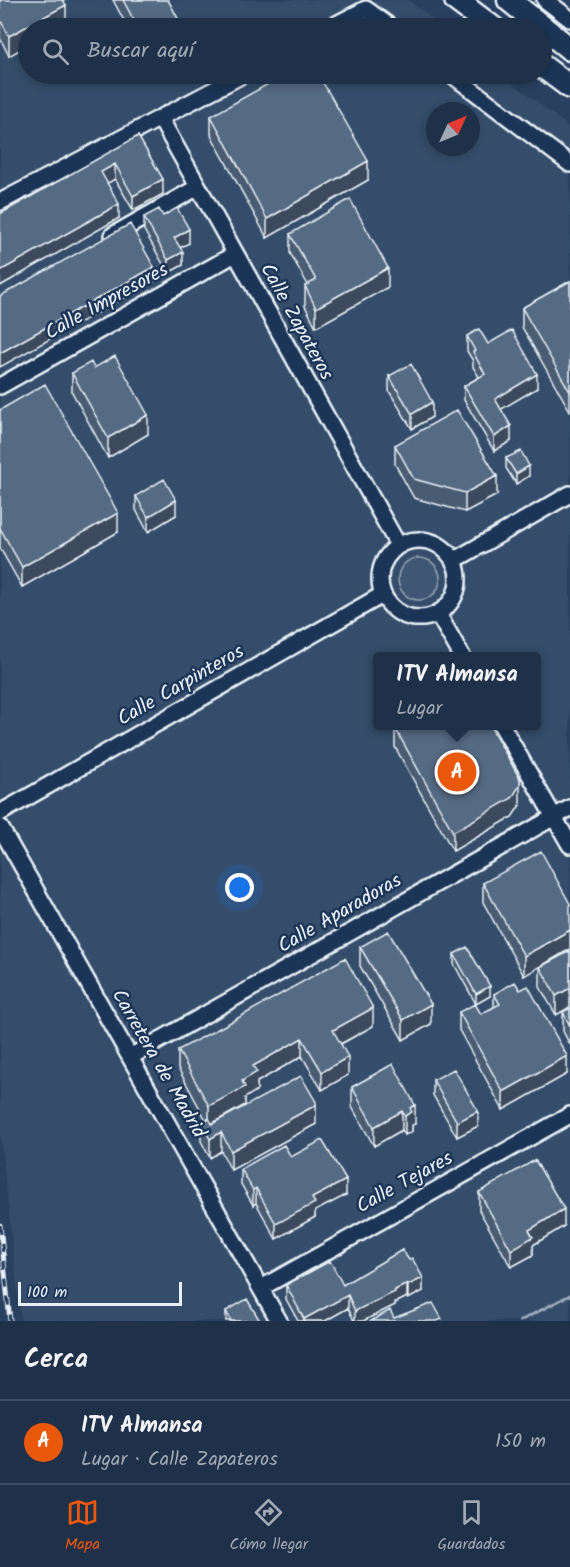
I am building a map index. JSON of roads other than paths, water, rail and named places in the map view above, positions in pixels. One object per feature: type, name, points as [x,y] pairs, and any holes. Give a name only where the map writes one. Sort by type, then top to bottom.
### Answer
[{"type":"highway","points":[[456,0],[480,18]]},
{"type":"highway","points":[[509,0],[531,18]]},
{"type":"highway","points":[[552,35],[570,49]]},
{"type":"highway","points":[[552,74],[570,87]]},
{"type":"street","points":[[545,0],[570,19]]},
{"type":"street","points":[[348,18],[366,9],[378,18]]},
{"type":"street","points":[[0,202],[225,84]]},
{"type":"street","points":[[464,84],[570,164]]},
{"type":"street","name":"Calle Zapateros","points":[[160,118],[398,546]]},
{"type":"street","points":[[104,240],[198,187]]},
{"type":"street","name":"Calle Impresores","points":[[0,386],[235,254]]},
{"type":"street","points":[[453,561],[570,494]]},
{"type":"street","points":[[410,540],[423,540],[436,544],[447,551],[453,561],[458,574],[458,586],[447,607],[438,614],[425,618],[412,618],[400,614],[382,595],[380,573],[383,562],[389,553],[410,540]]},
{"type":"street","name":"Calle Carpinteros","points":[[0,813],[382,595]]},
{"type":"street","points":[[438,614],[459,652]]},
{"type":"street","points":[[504,730],[570,845]]},
{"type":"street","name":"Calle Aparadoras","points":[[130,1057],[570,808]]},
{"type":"street","name":"Carretera de Madrid","points":[[0,827],[279,1321]]},
{"type":"street","name":"Calle Tejares","points":[[261,1288],[570,1115]]},
{"type":"waterway","points":[[520,1321],[570,1295]]},
{"type":"railway","points":[[0,1225],[10,1321]]},
{"type":"place","name":"ITV Almansa","points":[[457,772]]}]
